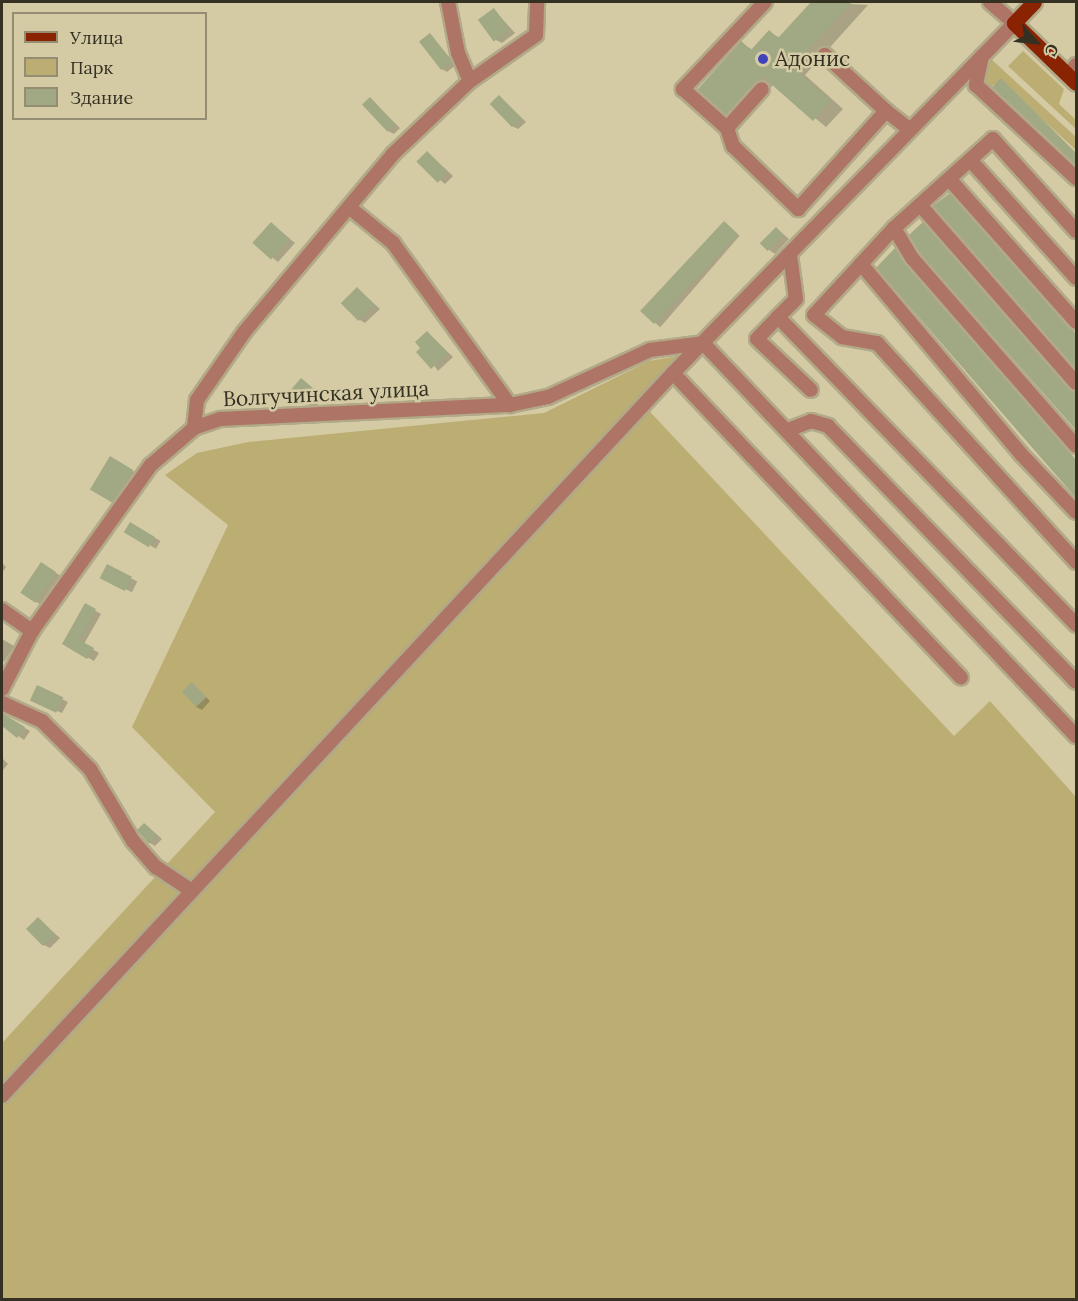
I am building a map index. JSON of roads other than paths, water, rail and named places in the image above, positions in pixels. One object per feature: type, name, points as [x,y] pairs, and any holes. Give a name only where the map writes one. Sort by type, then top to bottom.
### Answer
[{"type":"main road","points":[[1034,2],[1014,23],[1074,74]]},
{"type":"street","points":[[448,2],[458,53],[470,81]]},
{"type":"street","points":[[194,428],[197,400],[245,331],[393,154],[470,81],[536,35],[537,2]]},
{"type":"street","points":[[765,2],[683,89],[727,128],[733,146],[798,208],[886,111]]},
{"type":"street","points":[[2,1096],[673,374],[1014,23],[990,2]]},
{"type":"street","points":[[825,55],[909,129]]},
{"type":"street","points":[[982,56],[976,85],[1077,178]]},
{"type":"street","points":[[727,128],[762,89]]},
{"type":"street","points":[[814,315],[894,228],[951,181],[993,140],[1077,231]]},
{"type":"street","points":[[972,162],[1077,278]]},
{"type":"street","points":[[951,181],[1077,322]]},
{"type":"street","points":[[921,206],[1077,383]]},
{"type":"street","points":[[349,207],[393,243],[510,405]]},
{"type":"street","points":[[894,228],[912,258],[1077,446]]},
{"type":"street","points":[[790,255],[796,299],[842,337],[876,343],[1077,562]]},
{"type":"street","points":[[861,264],[1021,454],[1077,512]]},
{"type":"street","points":[[796,299],[757,339],[811,390]]},
{"type":"street","points":[[778,317],[1077,625]]},
{"type":"street","points":[[703,343],[1077,736]]},
{"type":"street","name":"Волгучинская улица","points":[[2,689],[32,631],[151,465],[194,428],[220,419],[510,405],[548,397],[650,350],[703,343]]},
{"type":"street","points":[[673,374],[961,678]]},
{"type":"street","points":[[788,430],[811,421],[828,426],[1077,682]]},
{"type":"street","points":[[2,610],[32,631]]},
{"type":"street","points":[[2,704],[42,721],[90,769],[133,841],[156,867],[192,891]]},
{"type":"place","name":"Адонис","points":[[763,59]]}]
